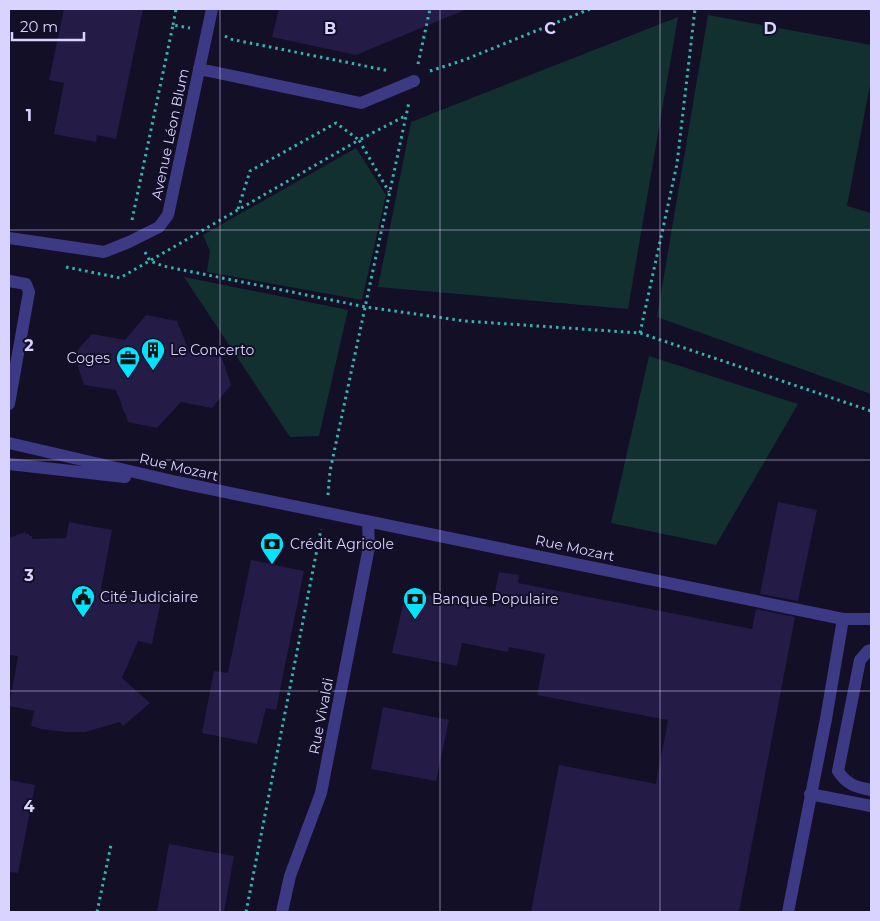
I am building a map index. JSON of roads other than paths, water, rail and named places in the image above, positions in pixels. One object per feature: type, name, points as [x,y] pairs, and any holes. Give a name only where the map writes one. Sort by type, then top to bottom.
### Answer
[{"type":"street","name":"Avenue Léon Blum","points":[[9,238],[104,252],[159,227],[168,215],[212,9]]},
{"type":"street","points":[[199,69],[361,103],[419,77]]},
{"type":"street","points":[[9,281],[26,284],[30,292],[9,404]]},
{"type":"street","name":"Rue Mozart","points":[[9,443],[177,482],[329,514],[844,619],[871,619]]},
{"type":"street","points":[[9,464],[177,482]]},
{"type":"street","name":"Rue Vivaldi","points":[[282,912],[290,876],[322,793],[369,547],[368,521]]},
{"type":"street","points":[[788,912],[844,619]]},
{"type":"street","points":[[871,650],[860,660],[838,771],[851,786],[871,790]]},
{"type":"street","points":[[810,794],[871,806]]},
{"type":"place","name":"Le Concerto","points":[[153,371]]},
{"type":"place","name":"Coges","points":[[128,379]]},
{"type":"place","name":"Crédit Agricole","points":[[272,565]]},
{"type":"place","name":"Cité Judiciaire","points":[[83,618]]},
{"type":"place","name":"Banque Populaire","points":[[415,620]]}]
